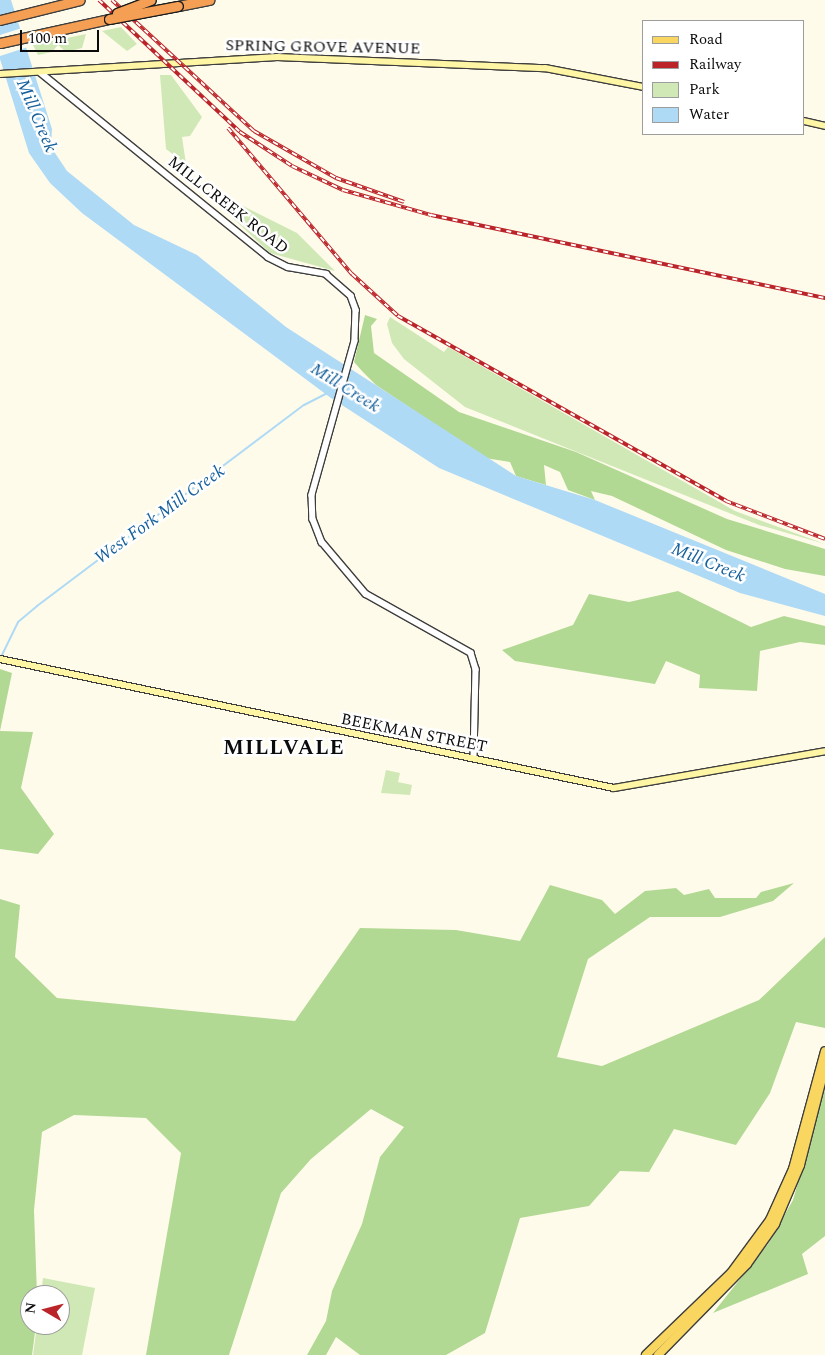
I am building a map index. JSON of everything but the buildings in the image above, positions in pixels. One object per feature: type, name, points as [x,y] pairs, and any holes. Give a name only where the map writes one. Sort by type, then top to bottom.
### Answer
[{"type":"highway","points":[[0,20],[32,9],[80,0]]},
{"type":"highway","points":[[109,19],[151,0]]},
{"type":"highway","points":[[0,43],[109,19],[209,0]]},
{"type":"main road","name":"SPRING GROVE AVENUE","points":[[0,74],[277,57],[545,68],[642,87]]},
{"type":"main road","points":[[805,121],[825,126]]},
{"type":"main road","name":"BEEKMAN STREET","points":[[0,659],[622,788],[825,751]]},
{"type":"main road","points":[[646,1355],[731,1273],[770,1220],[793,1169],[825,1051]]},
{"type":"main road","points":[[658,1355],[747,1264],[775,1224],[800,1165],[825,1067]]},
{"type":"street","name":"MILLCREEK ROAD","points":[[40,73],[268,257],[288,267],[319,272],[342,285],[356,310],[355,341],[312,495],[313,519],[322,542],[366,594],[462,645],[474,658],[476,668],[474,758]]},
{"type":"green space","points":[[121,27],[137,44],[127,51],[102,31]]},
{"type":"green space","points":[[86,34],[82,48],[66,52],[58,45],[52,52],[38,55],[33,45]]},
{"type":"green space","points":[[160,75],[171,75],[202,117],[190,136],[182,137],[186,164],[166,149]]},
{"type":"green space","points":[[233,201],[297,233],[335,271],[270,253],[220,206]]},
{"type":"green space","points":[[365,315],[377,319],[371,326],[374,353],[459,412],[576,452],[727,519],[825,549],[825,576],[785,569],[726,550],[612,496],[591,491],[595,500],[568,490],[560,472],[544,465],[546,485],[516,476],[510,462],[485,458],[376,385],[362,371],[354,362]]},
{"type":"green space","points":[[390,317],[444,352],[448,347],[735,511],[825,544],[759,525],[465,407],[404,359],[392,343],[387,324]]},
{"type":"green space","points":[[678,591],[751,627],[784,616],[825,626],[825,645],[800,642],[760,651],[757,691],[699,688],[700,675],[666,661],[655,684],[515,661],[502,650],[573,625],[589,594],[629,602]]},
{"type":"green space","points":[[0,669],[12,673],[0,731]]},
{"type":"green space","points":[[0,731],[33,732],[21,788],[54,834],[38,854],[0,849]]},
{"type":"green space","points":[[386,770],[400,773],[398,782],[412,785],[410,795],[381,793]]},
{"type":"green space","points":[[794,883],[773,901],[720,917],[650,917],[588,959],[557,1057],[602,1066],[759,1000],[825,937],[825,1028],[796,1022],[770,1093],[736,1145],[674,1129],[649,1172],[620,1171],[589,1206],[520,1218],[485,1333],[446,1355],[360,1355],[336,1337],[326,1355],[307,1355],[326,1321],[332,1291],[362,1224],[380,1157],[404,1127],[371,1109],[311,1159],[281,1193],[229,1355],[146,1355],[181,1153],[146,1118],[74,1115],[42,1132],[34,1210],[37,1285],[20,1285],[20,1335],[35,1335],[32,1355],[0,1355],[0,899],[20,905],[15,957],[57,998],[295,1021],[360,928],[456,930],[520,941],[550,885],[602,900],[615,914],[645,891],[676,888],[684,895],[709,889],[715,898],[756,898],[761,892]]},
{"type":"green space","points":[[825,1088],[825,1236],[802,1254],[808,1274],[713,1313],[768,1244],[793,1200]]},
{"type":"green space","points":[[43,1278],[95,1288],[82,1355],[33,1355],[36,1335],[70,1335],[70,1285],[42,1285]]},
{"type":"water","name":"Mill Creek","points":[[0,0],[11,0],[52,129],[51,147],[67,171],[134,225],[197,255],[286,327],[516,476],[595,500],[825,594],[825,616],[740,593],[439,468],[331,398],[82,213],[50,183],[29,153],[0,59]]},
{"type":"pier","points":[[22,28],[28,47],[0,56],[0,35]]},
{"type":"waterway","name":"West Fork Mill Creek","points":[[1,657],[18,622],[37,606],[304,405],[328,393]]},
{"type":"railway","points":[[99,0],[240,132],[292,166],[343,190],[431,215],[825,298]]},
{"type":"railway","points":[[112,0],[254,131],[336,178],[404,202]]},
{"type":"railway","points":[[228,128],[352,274],[398,316],[726,501],[825,539]]},
{"type":"district","name":"MILLVALE","points":[[284,748]]}]
